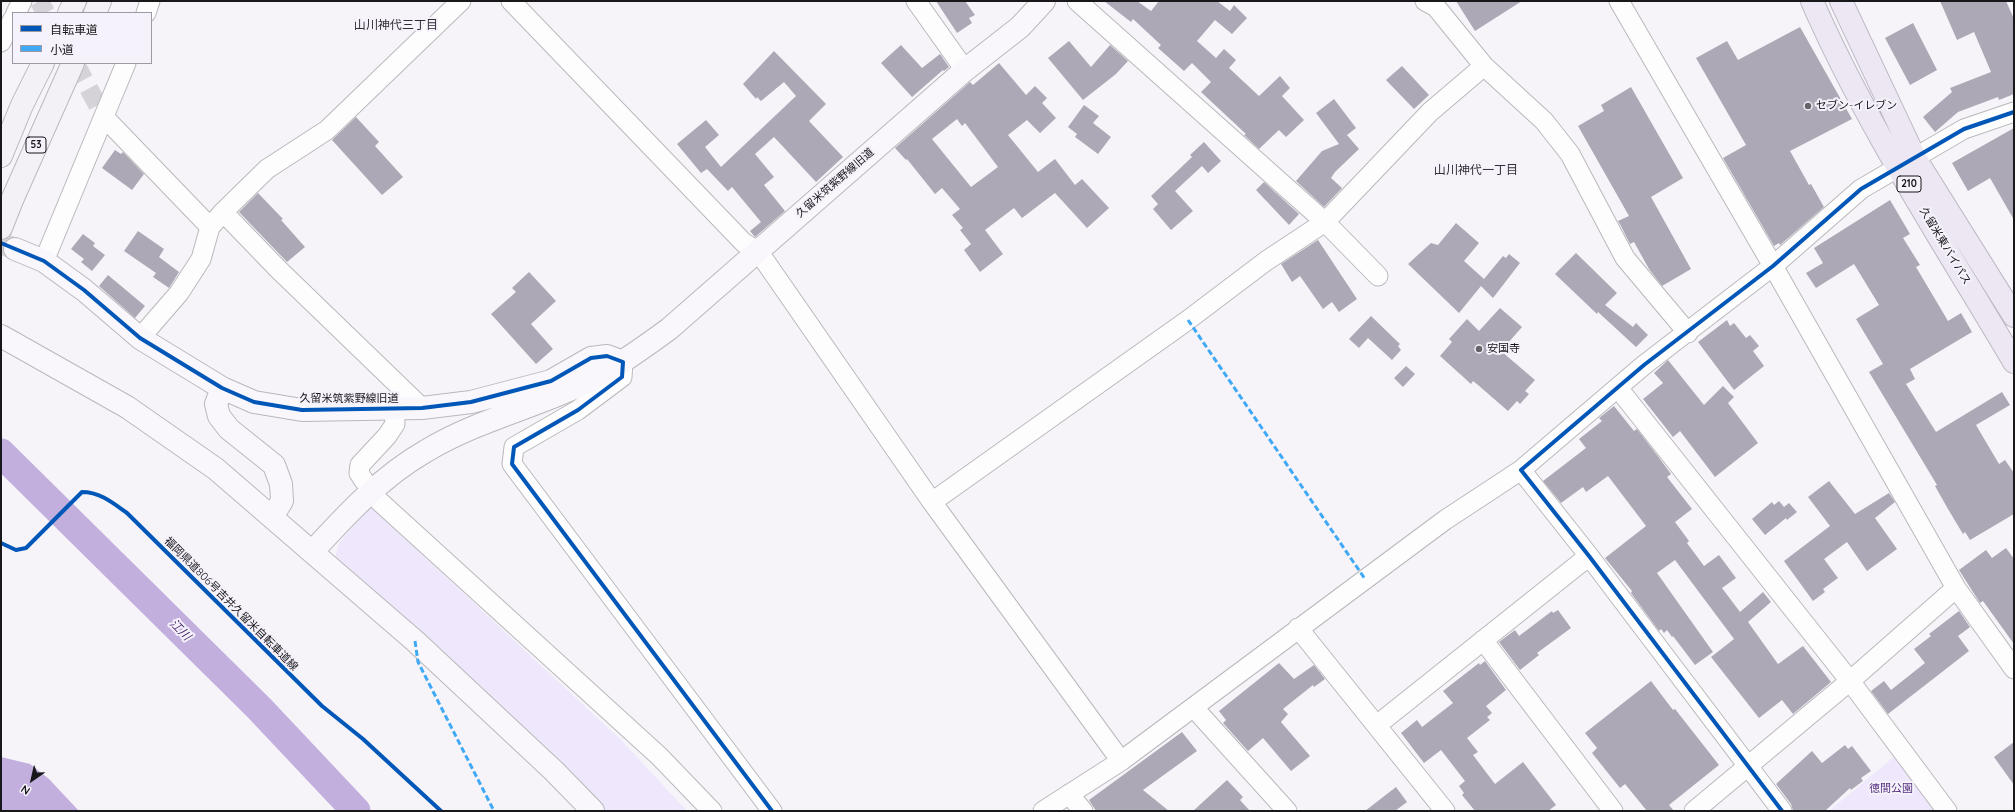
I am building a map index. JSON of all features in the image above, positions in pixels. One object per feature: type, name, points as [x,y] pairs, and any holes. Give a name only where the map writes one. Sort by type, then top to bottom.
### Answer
[{"type":"highway","name":"久留米東バイパス","points":[[1812,1],[1831,45],[1906,162],[2014,316]]},
{"type":"highway","name":"久留米東バイパス","points":[[1841,1],[1906,162],[2014,362]]},
{"type":"main road","points":[[70,12],[75,1]]},
{"type":"main road","points":[[95,12],[100,1]]},
{"type":"main road","name":"53","points":[[1,156],[22,105],[42,64]]},
{"type":"main road","name":"53","points":[[1,228],[73,64]]},
{"type":"street","points":[[16,12],[22,1]]},
{"type":"street","points":[[146,12],[150,1]]},
{"type":"street","points":[[140,338],[179,293],[202,259],[210,227],[223,212],[267,168],[326,130],[460,1]]},
{"type":"street","points":[[511,1],[744,243],[758,251],[932,502],[1120,761]]},
{"type":"street","points":[[916,1],[965,70]]},
{"type":"street","name":"久留米筑紫野線旧道","points":[[313,552],[340,522],[385,480],[425,451],[463,431],[575,388],[622,362],[669,329],[965,70],[1020,27],[1044,1]]},
{"type":"street","points":[[1077,1],[1325,222],[1378,276]]},
{"type":"street","points":[[1619,1],[1773,266],[1956,588],[2014,669]]},
{"type":"street","points":[[1435,3],[1484,66],[1544,121],[1570,154],[1625,258],[1688,333]]},
{"type":"street","points":[[1,42],[12,21]]},
{"type":"street","points":[[44,261],[126,64]]},
{"type":"street","points":[[932,502],[1188,320],[1266,261],[1325,222],[1430,112],[1484,66]]},
{"type":"street","points":[[1043,811],[1120,761],[1194,708],[1298,628],[1445,520],[1521,470],[1644,365],[1688,333],[1773,266],[1861,189],[1964,130],[2014,112]]},
{"type":"street","points":[[104,117],[210,227]]},
{"type":"street","points":[[223,212],[278,269],[422,408]]},
{"type":"street","name":"久留米筑紫野線旧道","points":[[15,249],[44,261],[84,290],[140,338],[222,388],[254,402],[302,410],[422,408],[471,402],[551,381],[591,358],[607,356],[622,362]]},
{"type":"street","points":[[1,336],[127,407],[216,469],[415,641],[554,771],[593,811]]},
{"type":"street","points":[[622,362],[622,377],[578,410],[514,447],[512,464],[772,811]]},
{"type":"street","points":[[222,388],[216,404],[219,416],[229,429],[274,465],[281,484],[282,501],[272,517]]},
{"type":"street","points":[[1618,388],[1850,681],[1947,811]]},
{"type":"street","points":[[364,481],[359,473],[360,465],[388,436],[395,424],[394,408]]},
{"type":"street","points":[[1521,470],[1589,556],[1782,811]]},
{"type":"street","points":[[379,501],[659,756],[712,811]]},
{"type":"street","points":[[1377,725],[1589,556]]},
{"type":"street","points":[[1694,811],[1850,681],[1956,588]]},
{"type":"street","points":[[1298,628],[1445,811]]},
{"type":"street","points":[[1483,640],[1613,811]]},
{"type":"street","points":[[1194,708],[1287,811]]},
{"type":"street","points":[[1069,794],[1083,811]]},
{"type":"green space","points":[[370,506],[621,740],[687,811],[605,811],[554,759],[334,561],[339,543]]},
{"type":"green space","name":"徳間公園","points":[[1895,756],[1937,811],[1829,811]]},
{"type":"shaded area","points":[[1,757],[30,764],[49,779],[79,811],[1,811]]},
{"type":"building","points":[[936,1],[965,1],[975,15],[969,18],[972,23],[957,33]]},
{"type":"building","points":[[1104,1],[1137,1],[1151,11],[1159,1],[1217,1],[1230,11],[1234,5],[1247,18],[1232,34],[1215,20],[1197,41],[1216,58],[1224,49],[1236,60],[1229,68],[1259,96],[1280,76],[1290,88],[1282,96],[1304,120],[1286,137],[1279,130],[1259,149],[1244,135],[1246,134],[1201,92],[1211,82],[1192,63],[1184,71],[1158,48],[1161,45],[1133,19],[1131,22]]},
{"type":"building","points":[[1456,1],[1522,1],[1475,31]]},
{"type":"building","points":[[1940,1],[2006,1],[2014,19],[2014,94],[1999,100],[1998,97],[1958,112],[1935,132],[1923,117],[1952,92],[1950,88],[1991,72],[1974,32],[1957,40]]},
{"type":"building","points":[[1913,23],[1937,70],[1910,85],[1885,38]]},
{"type":"building","points":[[1800,27],[1852,119],[1790,151],[1809,185],[1811,184],[1824,207],[1780,245],[1779,243],[1774,246],[1723,158],[1746,145],[1696,58],[1727,41],[1738,60]]},
{"type":"building","points":[[1069,41],[1091,67],[1110,45],[1128,61],[1116,74],[1083,100],[1048,58]]},
{"type":"building","points":[[901,45],[922,68],[940,54],[949,67],[944,71],[943,70],[912,97],[881,63]]},
{"type":"building","points":[[774,51],[826,104],[809,121],[843,157],[816,182],[774,137],[755,154],[774,177],[764,185],[785,211],[755,237],[750,231],[761,222],[732,187],[728,191],[707,169],[701,173],[677,144],[706,120],[719,135],[705,147],[721,167],[796,96],[784,82],[761,101],[757,97],[756,99],[743,84]]},
{"type":"building","points":[[999,63],[1026,95],[1035,86],[1047,98],[1042,103],[1056,118],[1040,133],[1027,120],[1008,135],[1038,172],[1055,159],[1075,185],[1082,179],[1109,208],[1087,228],[1055,193],[1022,218],[1014,208],[985,230],[1003,254],[980,272],[964,250],[971,244],[960,230],[963,228],[952,215],[960,209],[942,188],[935,194],[907,159],[906,160],[895,148],[970,82],[973,85]],"holes":[[[957,119],[962,126],[965,123],[998,167],[971,187],[932,139]]]},
{"type":"building","points":[[1402,66],[1429,95],[1414,109],[1386,80]]},
{"type":"building","points":[[1631,87],[1683,178],[1651,197],[1691,269],[1662,286],[1649,269],[1634,242],[1630,244],[1618,221],[1629,216],[1578,126],[1604,111],[1601,105]]},
{"type":"building","points":[[1334,99],[1356,128],[1347,135],[1359,149],[1335,172],[1331,178],[1342,188],[1324,207],[1296,181],[1322,151],[1339,144],[1316,113]]},
{"type":"building","points":[[1084,105],[1099,116],[1093,123],[1111,137],[1098,154],[1075,137],[1077,134],[1068,127]]},
{"type":"building","points":[[356,117],[379,142],[375,146],[403,177],[382,195],[332,140]]},
{"type":"building","points":[[2014,128],[2014,220],[1990,178],[1968,191],[1952,163]]},
{"type":"building","points":[[1204,142],[1221,161],[1208,173],[1202,166],[1175,191],[1193,211],[1171,230],[1153,209],[1158,204],[1151,196],[1192,157],[1190,155]]},
{"type":"building","points":[[115,150],[121,154],[123,152],[144,174],[132,190],[102,168]]},
{"type":"building","points":[[1264,182],[1299,214],[1289,225],[1256,190]]},
{"type":"building","points":[[258,193],[283,219],[281,220],[305,247],[287,262],[239,212]]},
{"type":"building","points":[[1890,200],[1910,234],[1903,238],[1920,265],[1916,267],[1948,321],[1961,313],[1972,332],[1910,369],[1915,379],[1906,384],[1936,432],[2002,392],[2010,405],[1976,425],[1999,464],[2005,460],[2014,473],[2014,514],[1970,540],[1965,532],[1963,534],[1935,486],[1937,485],[1869,372],[1883,364],[1856,319],[1879,305],[1854,264],[1816,288],[1806,273],[1823,263],[1814,248]]},
{"type":"building","points":[[1456,223],[1479,243],[1464,261],[1484,279],[1503,256],[1506,258],[1509,254],[1520,263],[1493,298],[1481,286],[1459,313],[1408,264],[1431,243],[1438,245]]},
{"type":"building","points":[[138,231],[164,249],[159,257],[179,272],[169,288],[153,277],[156,273],[124,251]]},
{"type":"building","points":[[83,234],[95,243],[93,246],[105,255],[92,271],[81,262],[84,259],[71,249]]},
{"type":"building","points":[[1318,240],[1357,299],[1339,312],[1332,302],[1323,309],[1300,276],[1292,282],[1281,264]]},
{"type":"building","points":[[1576,253],[1617,293],[1605,305],[1633,327],[1636,323],[1648,335],[1636,347],[1598,312],[1597,314],[1555,274]]},
{"type":"building","points":[[529,272],[556,301],[531,324],[553,349],[536,364],[491,314],[516,292],[512,288]]},
{"type":"building","points":[[108,275],[145,306],[135,318],[99,286]]},
{"type":"building","points":[[1500,308],[1522,327],[1501,351],[1535,380],[1525,391],[1529,394],[1520,404],[1517,401],[1508,411],[1473,381],[1471,384],[1440,356],[1452,342],[1449,339],[1467,319],[1479,331]]},
{"type":"building","points":[[1371,316],[1400,344],[1398,346],[1401,350],[1392,360],[1368,338],[1359,348],[1349,339]]},
{"type":"building","points":[[1727,320],[1730,326],[1734,323],[1746,338],[1750,335],[1759,346],[1753,351],[1764,366],[1734,390],[1698,342]]},
{"type":"building","points":[[1668,360],[1704,405],[1723,386],[1734,397],[1728,403],[1758,443],[1715,477],[1680,431],[1673,437],[1643,399],[1663,383],[1654,373]]},
{"type":"building","points":[[1406,366],[1415,374],[1403,387],[1394,378]]},
{"type":"building","points":[[1614,406],[1634,431],[1637,429],[1657,455],[1671,474],[1667,477],[1692,509],[1675,522],[1689,541],[1687,543],[1704,566],[1719,555],[1736,578],[1722,588],[1740,612],[1763,592],[1771,602],[1748,622],[1778,664],[1803,646],[1831,682],[1793,714],[1782,700],[1759,718],[1711,657],[1734,639],[1675,560],[1657,573],[1713,652],[1695,665],[1667,630],[1664,633],[1661,629],[1659,631],[1631,593],[1632,591],[1605,558],[1646,526],[1608,476],[1586,492],[1583,487],[1561,503],[1543,481],[1586,448],[1579,439],[1602,421],[1599,418]]},
{"type":"building","points":[[1829,481],[1855,514],[1889,493],[1895,502],[1875,518],[1897,549],[1867,571],[1847,542],[1824,559],[1838,578],[1823,589],[1825,592],[1813,601],[1784,561],[1830,526],[1808,497]]},
{"type":"building","points":[[1779,501],[1784,507],[1789,503],[1797,512],[1787,520],[1786,518],[1765,535],[1752,519],[1772,502],[1774,505]]},
{"type":"building","points":[[2006,548],[2014,559],[2014,644],[1983,601],[1980,603],[1959,570],[1986,550],[1992,558]]},
{"type":"building","points":[[1558,610],[1571,628],[1537,653],[1539,655],[1520,670],[1499,642],[1515,630],[1519,636],[1552,611],[1553,613]]},
{"type":"building","points":[[1959,611],[1970,627],[1958,636],[1969,651],[1888,714],[1871,691],[1884,681],[1891,690],[1925,663],[1914,649],[1931,636],[1929,634]]},
{"type":"building","points":[[1485,661],[1506,690],[1486,706],[1492,713],[1487,717],[1490,720],[1467,738],[1478,752],[1473,755],[1495,784],[1523,762],[1556,805],[1548,811],[1475,811],[1462,795],[1464,793],[1459,786],[1465,781],[1441,750],[1424,763],[1401,733],[1417,720],[1422,727],[1453,703],[1443,691],[1479,663],[1480,665]]},
{"type":"building","points":[[1279,663],[1294,679],[1314,665],[1325,679],[1314,687],[1313,685],[1283,709],[1288,714],[1281,722],[1310,756],[1291,771],[1263,738],[1248,751],[1223,723],[1226,720],[1219,711]]},
{"type":"building","points":[[1651,681],[1719,765],[1669,805],[1674,811],[1647,811],[1625,784],[1620,788],[1592,753],[1597,748],[1585,733]]},
{"type":"building","points":[[1182,732],[1197,751],[1143,790],[1169,811],[1096,811],[1089,800]]},
{"type":"building","points":[[2014,742],[2014,785],[1994,757]]},
{"type":"building","points":[[1845,745],[1848,749],[1852,746],[1871,771],[1861,778],[1863,781],[1851,790],[1850,788],[1825,811],[1793,811],[1791,804],[1776,784],[1812,751],[1822,763]]},
{"type":"building","points":[[1227,780],[1243,797],[1240,800],[1250,811],[1193,811]]},
{"type":"building","points":[[1396,787],[1407,802],[1395,811],[1365,811]]},
{"type":"waterway","name":"江川","points":[[1,453],[259,708],[356,811]]},
{"type":"tunnel","points":[[39,1],[45,12]]},
{"type":"tunnel","points":[[76,64],[104,117]]},
{"type":"tunnel","points":[[1,243],[15,249]]},
{"type":"marked path","points":[[1188,320],[1365,579]]},
{"type":"marked path","points":[[415,641],[418,662],[494,811]]},
{"type":"cycle path","points":[[1782,811],[1589,556],[1521,470],[1644,365],[1773,266],[1861,189],[1964,129],[2014,112]]},
{"type":"cycle path","points":[[1,243],[44,261],[84,290],[140,338],[222,388],[254,402],[302,410],[422,408],[471,402],[551,381],[591,358],[607,356],[623,362],[622,377],[578,410],[514,447],[512,464],[772,811]]},
{"type":"cycle path","name":"福岡県道806号吉井久留米自転車道線","points":[[1,543],[16,550],[26,548],[82,492],[95,494],[111,502],[127,513],[322,706],[363,739],[441,811]]},
{"type":"place","name":"セブン-イレブン","points":[[1808,106]]},
{"type":"place","name":"安国寺","points":[[1479,349]]},
{"type":"district","name":"山川神代三丁目","points":[[396,25]]},
{"type":"district","name":"山川神代一丁目","points":[[1476,170]]}]
